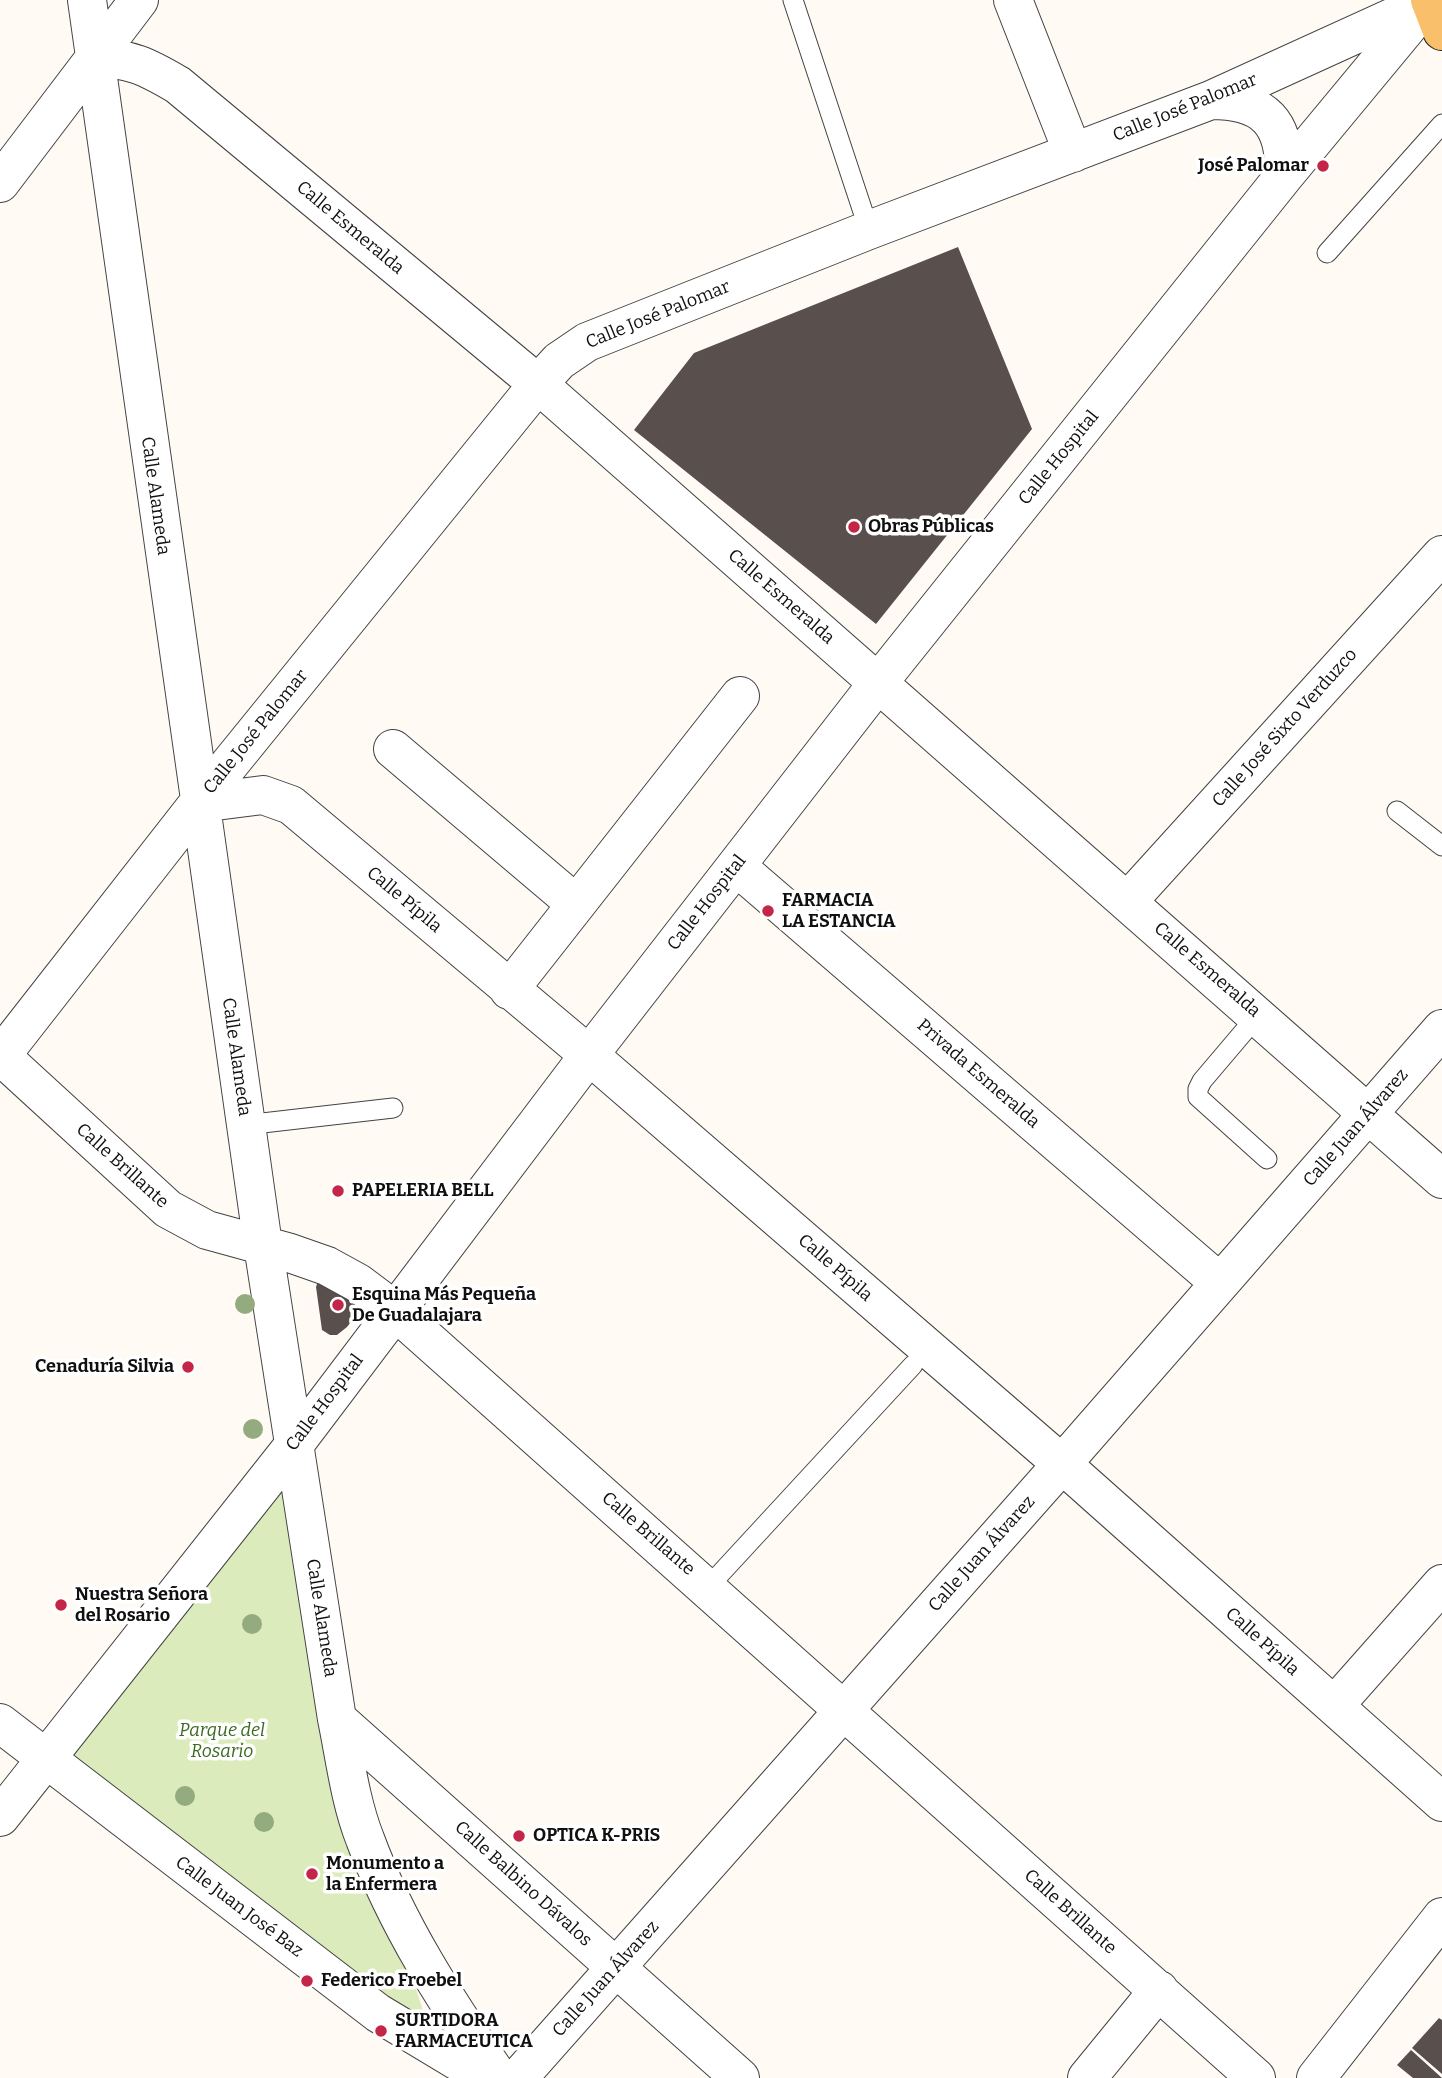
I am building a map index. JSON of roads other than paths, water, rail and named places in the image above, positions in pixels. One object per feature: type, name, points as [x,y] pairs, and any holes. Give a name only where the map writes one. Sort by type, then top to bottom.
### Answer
[{"type":"main road","points":[[1430,0],[1442,31]]},
{"type":"street","name":"Calle Alameda","points":[[86,0],[263,1245],[337,1719],[364,1838],[399,1918],[442,1995],[499,2078]]},
{"type":"street","points":[[0,183],[139,0]]},
{"type":"street","points":[[1013,0],[1073,153]]},
{"type":"street","name":"Calle José Palomar","points":[[0,1056],[200,803],[559,361],[587,342],[869,230],[1211,100],[1430,0]]},
{"type":"street","name":"Calle Hospital","points":[[0,1817],[294,1445],[589,1055],[878,683],[1284,176],[1430,0]]},
{"type":"street","name":"Calle Esmeralda","points":[[94,58],[116,59],[147,66],[178,85],[538,384],[1442,1179]]},
{"type":"street","points":[[1211,100],[1236,100],[1259,110],[1277,128],[1285,151],[1284,176]]},
{"type":"street","name":"Calle José Sixto Verduzco","points":[[1128,901],[1442,555]]},
{"type":"street","points":[[509,990],[740,696]]},
{"type":"street","points":[[393,749],[576,904]]},
{"type":"street","name":"Calle Pípila","points":[[200,803],[263,794],[291,805],[589,1055],[1062,1464],[1442,1802]]},
{"type":"street","name":"Privada Esmeralda","points":[[736,866],[1220,1283]]},
{"type":"street","name":"Calle Juan Álvarez","points":[[518,2078],[1062,1464],[1442,1028]]},
{"type":"street","name":"Calle Brillante","points":[[0,1056],[168,1209],[207,1230],[327,1266],[358,1283],[394,1310],[845,1709],[1256,2078]]},
{"type":"street","points":[[1334,1706],[1442,1584]]},
{"type":"street","name":"Calle Balbino Dávalos","points":[[337,1719],[740,2078]]},
{"type":"street","name":"Calle Juan José Baz","points":[[0,1723],[378,2013],[486,2078]]},
{"type":"street","points":[[1316,2078],[1442,1917]]},
{"type":"street","points":[[1087,2078],[1159,1990]]},
{"type":"lane","points":[[793,0],[869,230]]},
{"type":"lane","points":[[1327,253],[1442,124]]},
{"type":"lane","points":[[1397,811],[1442,846]]},
{"type":"lane","points":[[1258,1015],[1198,1088],[1199,1097],[1266,1159]]},
{"type":"lane","points":[[246,1125],[393,1108]]},
{"type":"lane","points":[[708,1587],[913,1365]]},
{"type":"place","name":"José Palomar","points":[[1323,166]]},
{"type":"place","name":"Obras Públicas","points":[[854,527]]},
{"type":"place","name":"FARMACIA LA ESTANCIA","points":[[768,911]]},
{"type":"place","name":"PAPELERIA BELL","points":[[338,1191]]},
{"type":"place","name":"Esquina Más Pequeña De Guadalajara","points":[[338,1305]]},
{"type":"place","name":"Cenaduría Silvia","points":[[188,1367]]},
{"type":"place","name":"Nuestra Señora del Rosario","points":[[61,1605]]},
{"type":"place","name":"OPTICA K-PRIS","points":[[519,1836]]},
{"type":"place","name":"Monumento a la Enfermera","points":[[312,1874]]},
{"type":"place","name":"Federico Froebel","points":[[307,1981]]},
{"type":"place","name":"SURTIDORA FARMACEUTICA","points":[[381,2031]]},
{"type":"park label","name":"Parque del Rosario","points":[[222,1741]]}]
